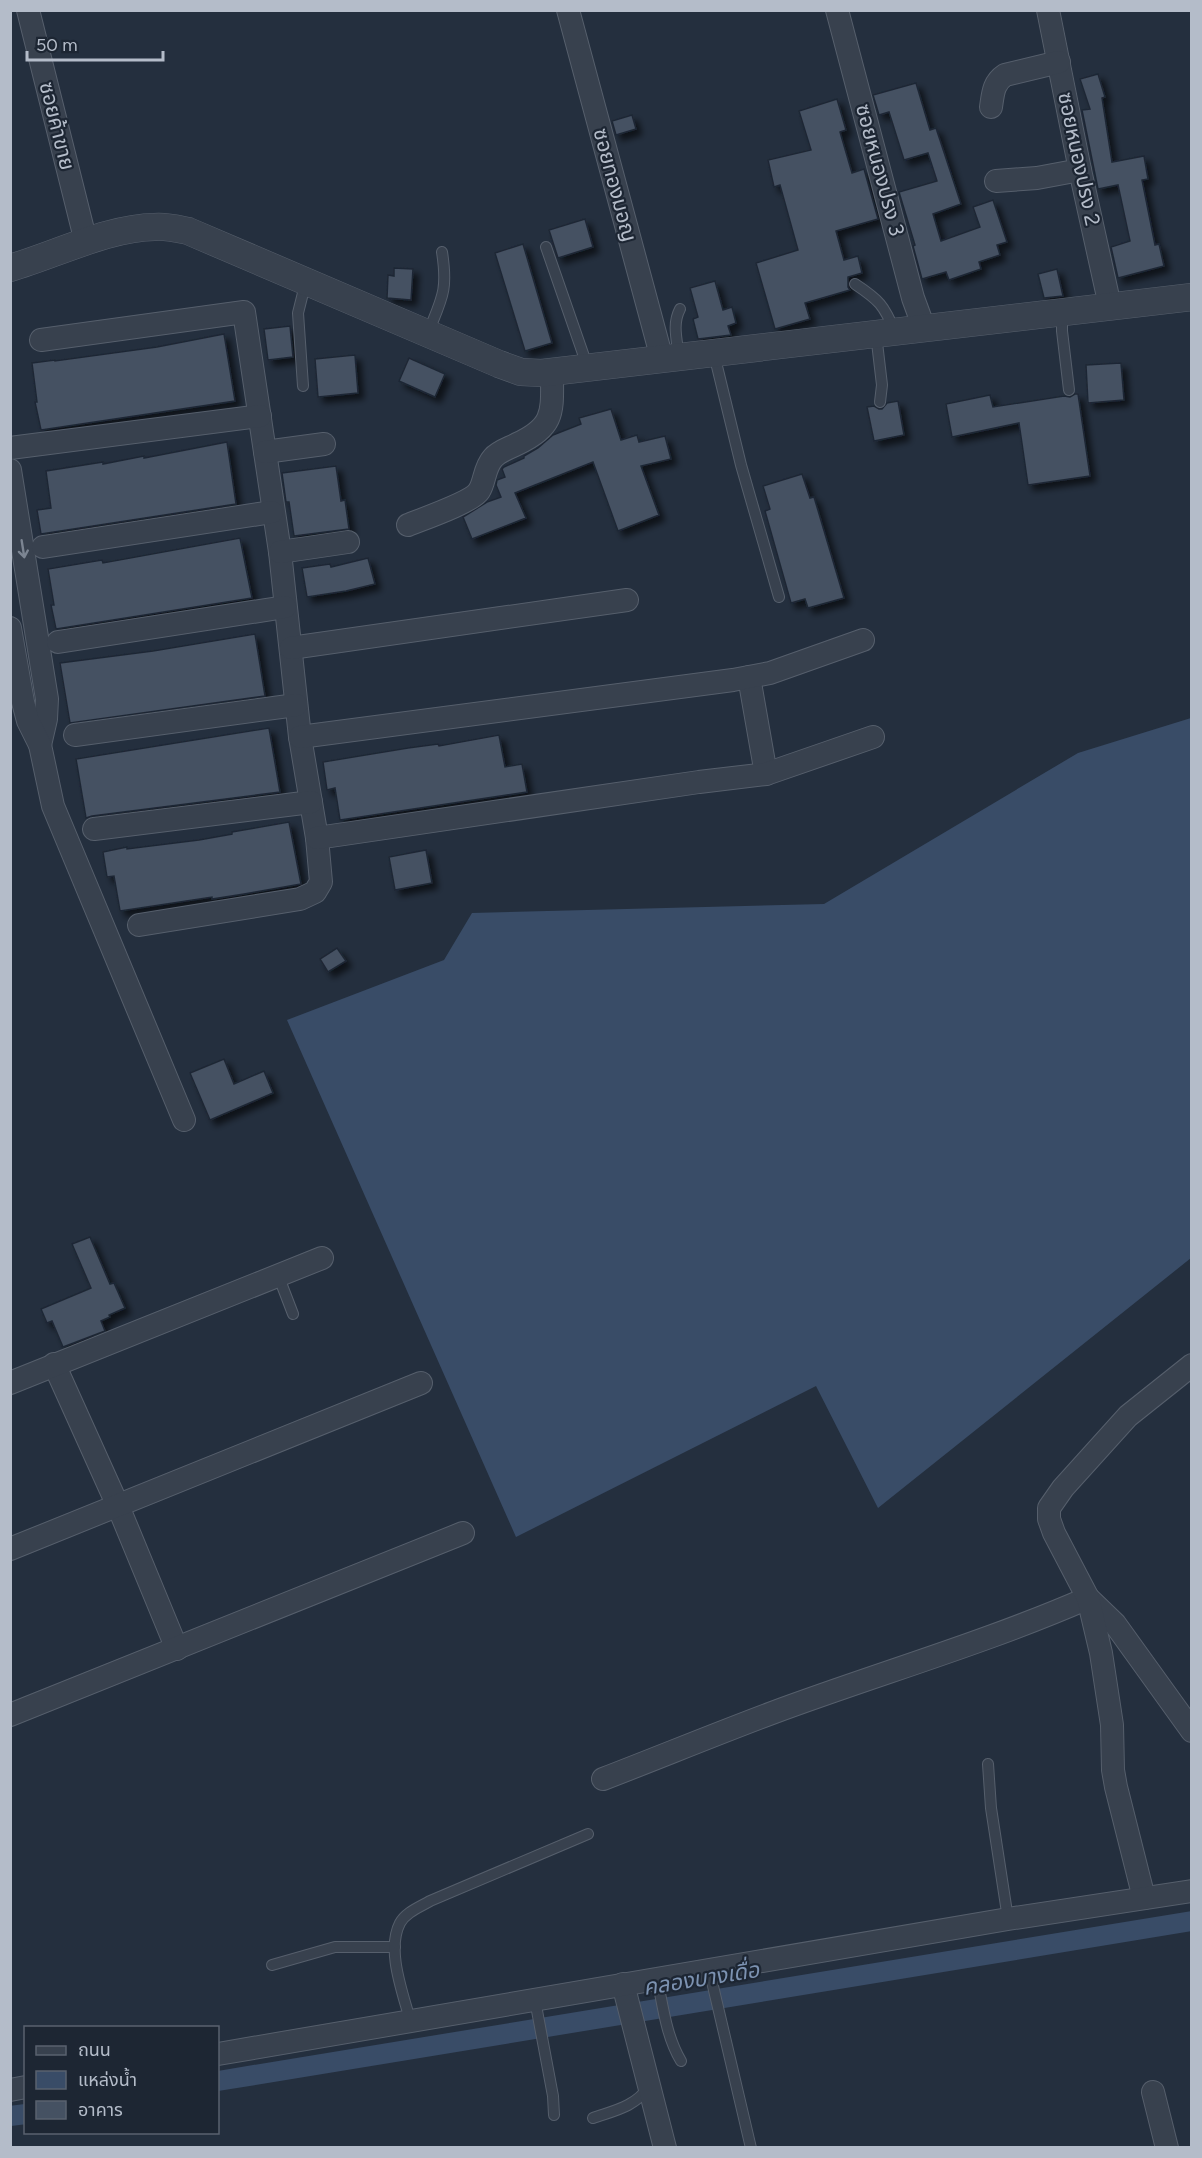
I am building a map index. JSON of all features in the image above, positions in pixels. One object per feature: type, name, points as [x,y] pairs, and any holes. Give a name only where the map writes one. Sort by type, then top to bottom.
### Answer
[{"type":"street","name":"ซอยค้าขาย","points":[[28,10],[86,242]]},
{"type":"street","name":"ซอยทองมอญ","points":[[568,10],[671,358]]},
{"type":"street","name":"ซอยหนองปรง 3","points":[[837,10],[910,286],[924,328]]},
{"type":"street","name":"ซอยหนองปรง 2","points":[[1048,10],[1110,306]]},
{"type":"street","points":[[991,107],[994,87],[1005,75],[1059,62]]},
{"type":"street","points":[[996,181],[1037,178],[1080,170]]},
{"type":"street","points":[[10,268],[129,230],[156,226],[188,231],[521,372],[552,372],[924,328],[1062,321],[1110,306],[1191,297]]},
{"type":"street","points":[[41,340],[244,312],[272,512],[280,552],[296,705],[317,838],[321,882],[315,892],[300,899],[139,925]]},
{"type":"street","points":[[408,525],[471,499],[480,491],[484,473],[493,457],[538,433],[547,423],[552,402],[552,372]]},
{"type":"street","points":[[10,448],[260,416]]},
{"type":"street","points":[[265,452],[324,444]]},
{"type":"street","points":[[10,470],[19,583],[47,699],[28,722]]},
{"type":"street","points":[[43,548],[272,512]]},
{"type":"street","points":[[280,552],[348,542]]},
{"type":"street","points":[[291,648],[627,600]]},
{"type":"street","points":[[58,642],[285,607]]},
{"type":"street","points":[[10,628],[23,702],[28,722],[40,745],[53,806],[184,1120]]},
{"type":"street","points":[[300,737],[749,677],[770,673],[863,640]]},
{"type":"street","points":[[749,677],[766,774]]},
{"type":"street","points":[[75,735],[296,705]]},
{"type":"street","points":[[317,838],[766,774],[873,737]]},
{"type":"street","points":[[94,829],[311,802]]},
{"type":"street","points":[[10,1383],[322,1258]]},
{"type":"street","points":[[54,1364],[118,1506],[177,1649]]},
{"type":"street","points":[[1144,1898],[1116,1787],[1113,1770],[1112,1725],[1101,1653],[1088,1598],[1054,1533],[1049,1519],[1049,1508],[1063,1488],[1128,1416],[1191,1365]]},
{"type":"street","points":[[10,1549],[421,1383]]},
{"type":"street","points":[[10,1715],[463,1533]]},
{"type":"street","points":[[1088,1598],[1115,1624],[1191,1731]]},
{"type":"street","points":[[603,1779],[773,1713],[939,1656],[1088,1598]]},
{"type":"street","points":[[219,2054],[410,2020],[536,2007],[711,1980],[1008,1919],[1191,1891]]},
{"type":"street","points":[[625,1994],[665,2148]]},
{"type":"street","points":[[1153,2092],[1167,2148]]},
{"type":"lane","points":[[546,247],[588,368]]},
{"type":"lane","points":[[428,333],[444,294],[446,276],[442,252]]},
{"type":"lane","points":[[303,386],[298,314],[306,280]]},
{"type":"lane","points":[[855,284],[879,301],[886,333],[880,402]]},
{"type":"lane","points":[[671,358],[676,318],[680,309]]},
{"type":"lane","points":[[1062,321],[1069,390]]},
{"type":"lane","points":[[714,354],[741,465],[778,597]]},
{"type":"lane","points":[[278,1275],[293,1314]]},
{"type":"lane","points":[[988,1764],[991,1808],[1008,1919]]},
{"type":"lane","points":[[410,2020],[397,1969],[395,1947],[400,1923],[410,1912],[430,1901],[588,1834]]},
{"type":"lane","points":[[272,1965],[335,1947],[395,1947]]},
{"type":"lane","points":[[711,1980],[751,2148]]},
{"type":"lane","points":[[659,1987],[674,2050],[681,2061]]},
{"type":"lane","points":[[536,2007],[554,2096],[554,2115]]},
{"type":"lane","points":[[593,2118],[628,2107],[640,2099],[649,2087]]},
{"type":"water","points":[[1191,718],[1191,1258],[878,1508],[816,1386],[516,1537],[287,1020],[444,960],[472,913],[824,904],[1078,753]]},
{"type":"building","points":[[1098,74],[1105,97],[1102,98],[1112,162],[1144,156],[1148,179],[1142,180],[1155,245],[1159,244],[1164,266],[1118,278],[1111,247],[1130,241],[1118,185],[1098,189],[1082,110],[1090,109],[1080,79]]},
{"type":"building","points":[[916,83],[930,130],[936,128],[961,204],[933,214],[941,241],[980,227],[973,207],[993,200],[1007,242],[997,245],[1000,255],[979,262],[981,269],[949,280],[946,272],[922,279],[913,246],[915,245],[899,192],[937,181],[928,153],[904,160],[889,112],[879,115],[873,95]]},
{"type":"building","points":[[837,99],[846,130],[840,132],[852,173],[864,169],[878,219],[836,231],[844,260],[858,256],[862,273],[848,277],[850,290],[805,303],[810,319],[775,329],[756,263],[798,250],[780,185],[774,187],[768,160],[811,150],[799,111]]},
{"type":"building","points":[[632,115],[636,129],[616,135],[612,121]]},
{"type":"building","points":[[585,219],[593,247],[558,258],[549,230]]},
{"type":"building","points":[[523,244],[552,343],[525,351],[495,253]]},
{"type":"building","points":[[394,268],[413,269],[411,300],[387,298],[388,275],[394,276]]},
{"type":"building","points":[[1057,269],[1063,296],[1044,298],[1038,274]]},
{"type":"building","points":[[715,281],[723,310],[732,307],[736,323],[728,326],[731,335],[698,339],[693,319],[698,317],[690,288]]},
{"type":"building","points":[[290,326],[293,357],[268,360],[264,329]]},
{"type":"building","points":[[224,334],[235,401],[41,430],[35,402],[37,402],[32,363],[157,347]]},
{"type":"building","points":[[355,355],[358,393],[318,397],[315,359]]},
{"type":"building","points":[[409,358],[445,374],[435,397],[399,381]]},
{"type":"building","points":[[1121,363],[1124,400],[1088,403],[1086,365]]},
{"type":"building","points":[[1078,394],[1090,476],[1028,485],[1019,423],[952,437],[946,404],[990,395],[993,407],[1070,397]]},
{"type":"building","points":[[898,401],[904,435],[874,441],[867,407],[874,406],[882,409],[887,403]]},
{"type":"building","points":[[611,409],[621,440],[637,435],[639,442],[665,436],[671,459],[641,466],[659,515],[618,531],[593,462],[515,493],[526,518],[472,539],[463,517],[487,502],[501,497],[496,485],[497,480],[505,477],[502,469],[504,467],[524,458],[553,435],[581,424],[579,418]]},
{"type":"building","points":[[227,442],[236,504],[41,534],[37,510],[51,508],[46,471],[144,456],[144,458]]},
{"type":"building","points":[[336,466],[341,501],[345,500],[349,529],[294,536],[282,473]]},
{"type":"building","points":[[802,474],[810,498],[814,497],[844,598],[808,608],[805,599],[791,603],[765,511],[770,509],[763,486]]},
{"type":"building","points":[[240,538],[252,598],[56,629],[48,569],[102,560],[103,563]]},
{"type":"building","points":[[368,558],[375,584],[307,597],[302,568],[330,564],[331,567]]},
{"type":"building","points":[[255,634],[265,696],[70,723],[60,663],[153,651]]},
{"type":"building","points":[[269,728],[280,792],[86,818],[76,759]]},
{"type":"building","points":[[499,735],[505,767],[522,764],[527,792],[340,820],[335,788],[327,790],[323,762]]},
{"type":"building","points":[[289,822],[301,884],[120,911],[114,876],[107,877],[103,852],[127,847],[127,849],[199,840]]},
{"type":"building","points":[[426,850],[432,883],[395,890],[389,857]]},
{"type":"building","points":[[337,948],[346,961],[328,972],[320,959]]},
{"type":"building","points":[[224,1059],[234,1084],[264,1071],[273,1093],[210,1120],[190,1073]]},
{"type":"building","points":[[90,1237],[110,1284],[114,1283],[125,1308],[101,1321],[105,1331],[63,1347],[52,1321],[47,1323],[41,1309],[91,1288],[72,1244]]},
{"type":"waterway","name":"คลองบางเดื่อ","points":[[219,2081],[1192,1921]]},
{"type":"waterway","name":"คลองบางเดื่อ","points":[[10,2116],[24,2114]]}]
